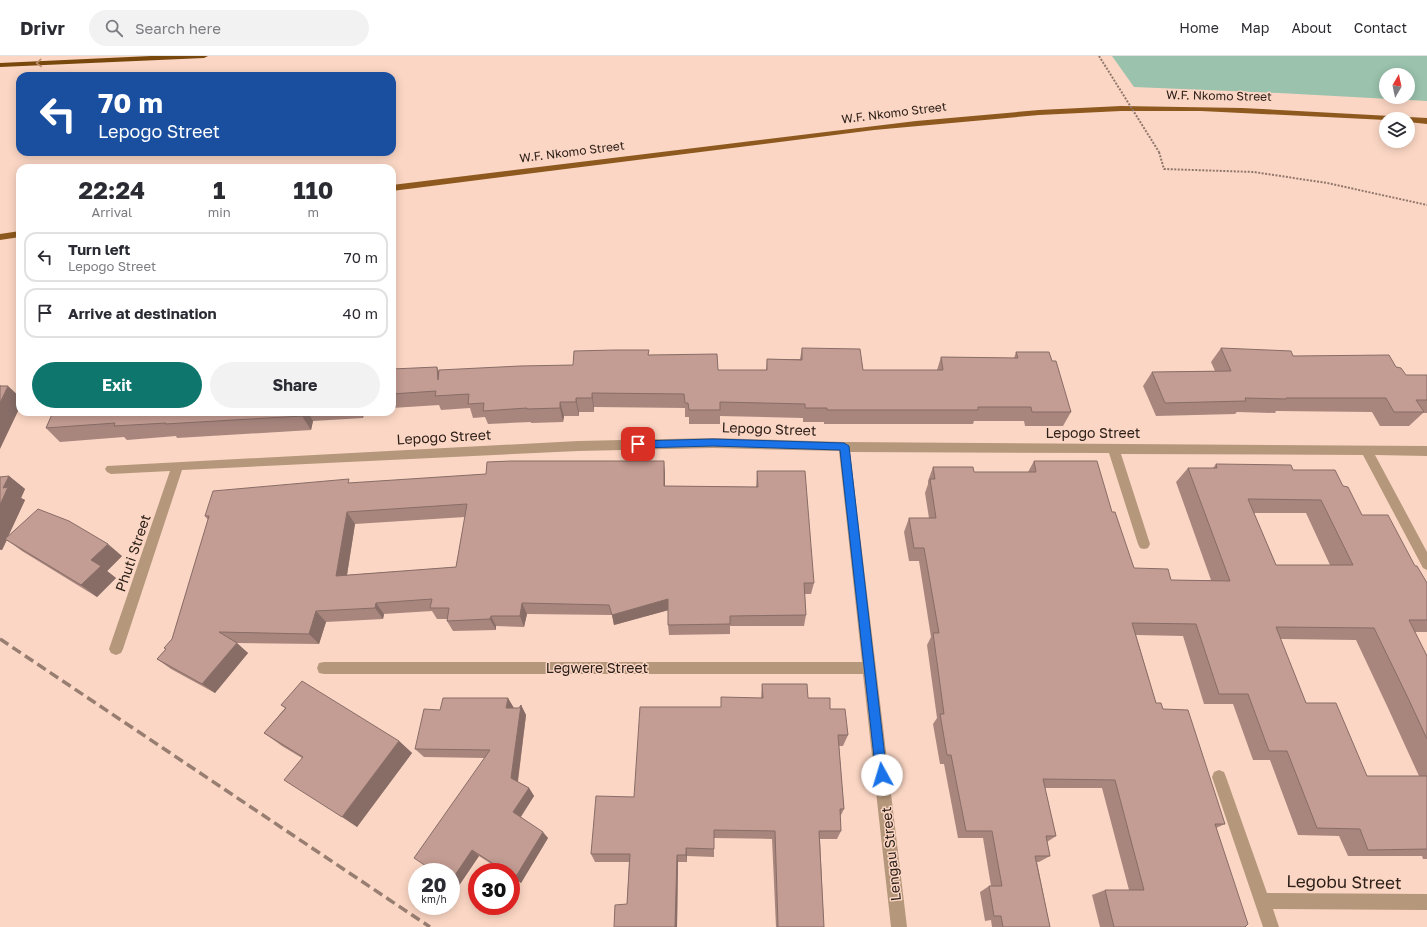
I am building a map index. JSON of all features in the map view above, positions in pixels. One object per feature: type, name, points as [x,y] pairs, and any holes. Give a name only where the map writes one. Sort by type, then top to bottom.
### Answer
[{"type":"highway","points":[[0,65],[204,56]]},
{"type":"main road","name":"W.F. Nkomo Street","points":[[396,188],[834,133],[966,118],[1047,112],[1143,108],[1208,108],[1379,118]]},
{"type":"main road","points":[[1415,120],[1427,121]]},
{"type":"main road","points":[[0,236],[16,234]]},
{"type":"street","name":"Lepogo Street","points":[[110,469],[578,446],[713,443],[844,446],[1427,451]]},
{"type":"street","name":"Lengau Street","points":[[844,446],[899,927]]},
{"type":"street","points":[[1113,448],[1144,544]]},
{"type":"street","points":[[1366,450],[1427,564]]},
{"type":"street","name":"Phuti Street","points":[[116,649],[178,466]]},
{"type":"street","name":"Legwere Street","points":[[324,668],[870,668]]},
{"type":"street","points":[[1219,777],[1271,927]]},
{"type":"street","name":"Legobu Street","points":[[1262,901],[1427,902]]},
{"type":"path","points":[[1099,56],[1159,152],[1164,169],[1254,172],[1327,183],[1427,205]]},
{"type":"green space","points":[[1112,56],[1427,56],[1427,101],[1415,100],[1415,68],[1379,68],[1379,98],[1134,87]]},
{"type":"building","points":[[802,348],[860,349],[863,370],[943,370],[941,357],[1018,358],[1016,352],[1049,352],[1052,361],[1056,361],[1071,412],[1032,412],[1031,407],[978,407],[978,410],[827,410],[827,408],[805,408],[805,404],[720,402],[720,410],[689,410],[688,403],[685,403],[684,394],[592,393],[592,398],[576,398],[576,402],[560,402],[560,408],[527,408],[483,411],[484,403],[468,404],[469,394],[435,396],[436,391],[396,394],[396,369],[437,367],[438,380],[439,370],[573,365],[574,351],[649,350],[648,355],[717,354],[718,370],[767,370],[767,359],[802,360]]},
{"type":"building","points":[[1221,348],[1291,351],[1293,356],[1389,355],[1396,367],[1401,368],[1406,375],[1427,375],[1427,400],[1416,400],[1424,412],[1394,412],[1386,398],[1245,398],[1246,401],[1165,403],[1152,372],[1231,371]]},
{"type":"building","points":[[0,386],[8,386],[0,403]]},
{"type":"building","points":[[51,416],[302,416],[114,426],[115,423],[46,428]]},
{"type":"building","points":[[664,461],[664,486],[758,487],[757,471],[805,471],[814,583],[804,583],[806,615],[730,616],[730,624],[668,625],[668,599],[612,615],[609,605],[522,603],[520,616],[491,616],[490,619],[447,621],[449,608],[430,608],[432,599],[376,603],[375,608],[316,611],[309,634],[219,632],[237,643],[202,684],[157,659],[172,639],[209,516],[205,516],[213,491],[349,479],[348,483],[486,474],[487,462]],"holes":[[[467,504],[456,567],[336,576],[347,512]]]},
{"type":"building","points":[[1034,461],[1097,461],[1112,512],[1115,512],[1134,568],[1168,569],[1171,580],[1230,581],[1188,468],[1217,468],[1216,464],[1291,465],[1293,470],[1335,470],[1343,486],[1348,487],[1362,515],[1388,515],[1415,566],[1417,566],[1427,583],[1427,620],[1409,620],[1427,656],[1427,739],[1374,628],[1276,627],[1306,703],[1336,703],[1367,776],[1427,776],[1427,849],[1368,850],[1360,829],[1317,828],[1287,751],[1269,751],[1248,694],[1219,694],[1196,624],[1132,623],[1156,703],[1161,703],[1163,709],[1188,710],[1225,824],[1215,824],[1248,924],[1245,927],[1114,927],[1105,890],[1144,890],[1115,780],[1043,779],[1056,836],[1046,836],[1050,856],[1035,856],[1050,927],[1003,927],[1001,916],[994,916],[989,886],[1002,886],[992,831],[966,831],[951,755],[947,755],[940,714],[944,714],[933,633],[939,633],[924,548],[914,548],[909,518],[936,518],[930,479],[935,479],[933,467],[973,467],[974,472],[1036,472]],"holes":[[[1248,499],[1321,500],[1353,565],[1276,565]]]},
{"type":"building","points":[[9,476],[3,488],[8,487],[0,505],[0,477]]},
{"type":"building","points":[[38,509],[69,521],[108,544],[91,560],[101,566],[81,585],[5,539]]},
{"type":"building","points":[[302,681],[399,741],[342,817],[284,780],[303,757],[264,733],[286,708],[281,705]]},
{"type":"building","points":[[762,684],[807,684],[808,698],[830,698],[830,709],[845,709],[848,735],[838,735],[844,809],[840,809],[841,831],[819,831],[824,927],[778,927],[775,831],[714,830],[714,849],[686,848],[686,855],[677,855],[675,927],[614,927],[615,905],[627,904],[630,854],[591,854],[596,796],[634,797],[640,707],[721,707],[721,697],[763,698]]},
{"type":"building","points":[[443,698],[508,698],[506,708],[519,708],[521,705],[511,778],[529,788],[513,812],[543,832],[520,870],[520,863],[492,863],[472,850],[460,868],[460,863],[422,863],[414,858],[490,750],[415,749],[424,709],[440,710]]},
{"type":"railway","points":[[0,639],[430,927]]},
{"type":"route","points":[[638,444],[713,443],[844,446],[882,775]]}]
